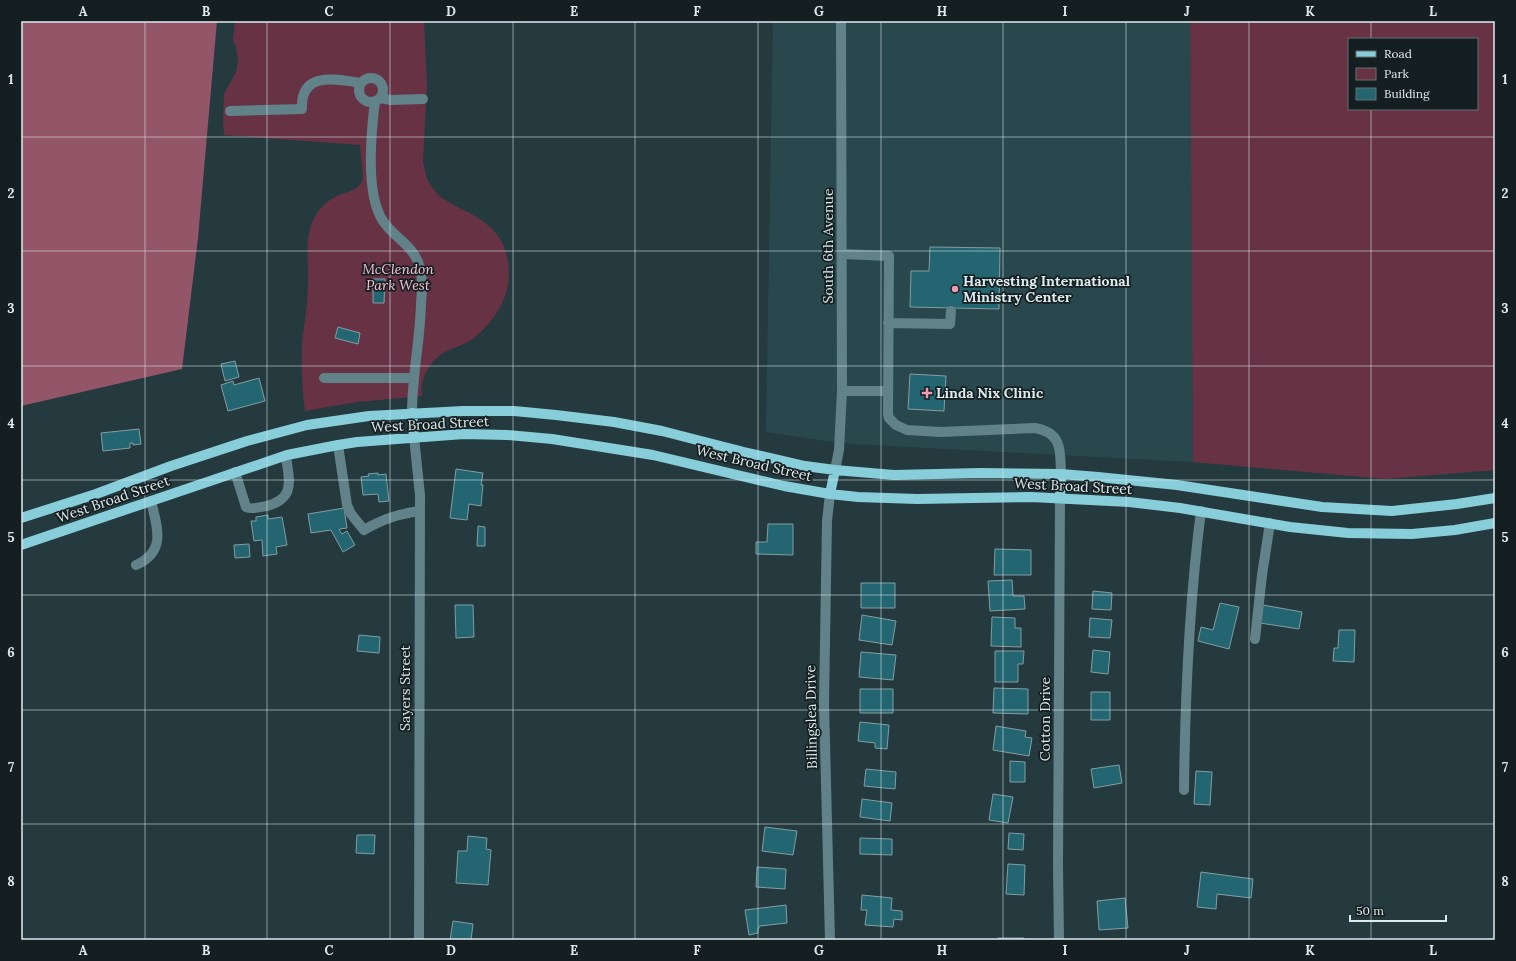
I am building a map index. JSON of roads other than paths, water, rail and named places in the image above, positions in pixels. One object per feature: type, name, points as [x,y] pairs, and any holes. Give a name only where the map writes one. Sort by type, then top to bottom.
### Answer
[{"type":"main road","name":"West Broad Street","points":[[21,518],[96,494],[171,466],[247,441],[307,426],[331,421],[412,413],[463,410],[507,411],[614,422],[662,431],[805,466],[835,470],[894,475],[981,473],[1061,474],[1177,485],[1322,507],[1392,511],[1495,498]]},
{"type":"main road","points":[[412,413],[414,437]]},
{"type":"main road","name":"West Broad Street","points":[[21,545],[286,456],[338,445],[414,437],[464,434],[507,435],[654,455],[742,476],[830,494],[885,499],[1060,498],[1129,502],[1201,511],[1348,534],[1412,534],[1455,530],[1495,523]]},
{"type":"main road","points":[[830,494],[835,470]]},
{"type":"main road","points":[[1060,498],[1061,474]]},
{"type":"street","name":"South 6th Avenue","points":[[835,470],[839,450],[842,391],[843,254],[841,21]]},
{"type":"street","points":[[412,413],[414,378],[420,332],[421,273],[419,263],[412,251],[383,221],[376,206],[373,184],[372,142],[378,100],[383,91],[380,82],[372,78],[367,78],[362,82],[359,89],[362,98],[370,102],[378,100],[423,99]]},
{"type":"street","points":[[230,111],[302,109],[303,95],[306,88],[312,83],[328,80],[362,82]]},
{"type":"street","points":[[843,254],[889,256],[888,414],[892,422],[901,428],[941,432],[1035,428],[1047,432],[1057,440],[1060,446],[1061,474]]},
{"type":"street","points":[[888,323],[950,324],[950,312]]},
{"type":"street","points":[[324,378],[414,378]]},
{"type":"street","points":[[842,391],[888,391]]},
{"type":"street","name":"Sayers Street","points":[[414,437],[419,481],[420,510],[419,940]]},
{"type":"street","points":[[338,445],[347,505],[351,514],[364,530],[385,518],[420,510]]},
{"type":"street","points":[[235,472],[246,507],[252,508],[270,505],[283,498],[288,491],[289,483],[286,456]]},
{"type":"street","name":"Billingslea Drive","points":[[830,494],[827,521],[824,703],[830,940]]},
{"type":"street","name":"Cotton Drive","points":[[1059,940],[1060,498]]},
{"type":"street","points":[[136,565],[151,554],[157,543],[158,529],[151,501]]},
{"type":"street","points":[[1184,790],[1186,688],[1190,619],[1201,511]]},
{"type":"street","points":[[1255,639],[1262,575],[1270,523]]},
{"type":"place","name":"Harvesting International Ministry Center","points":[[955,289]]},
{"type":"place","name":"Linda Nix Clinic","points":[[927,393]]},
{"type":"park label","name":"McClendon Park West","points":[[398,278]]}]
